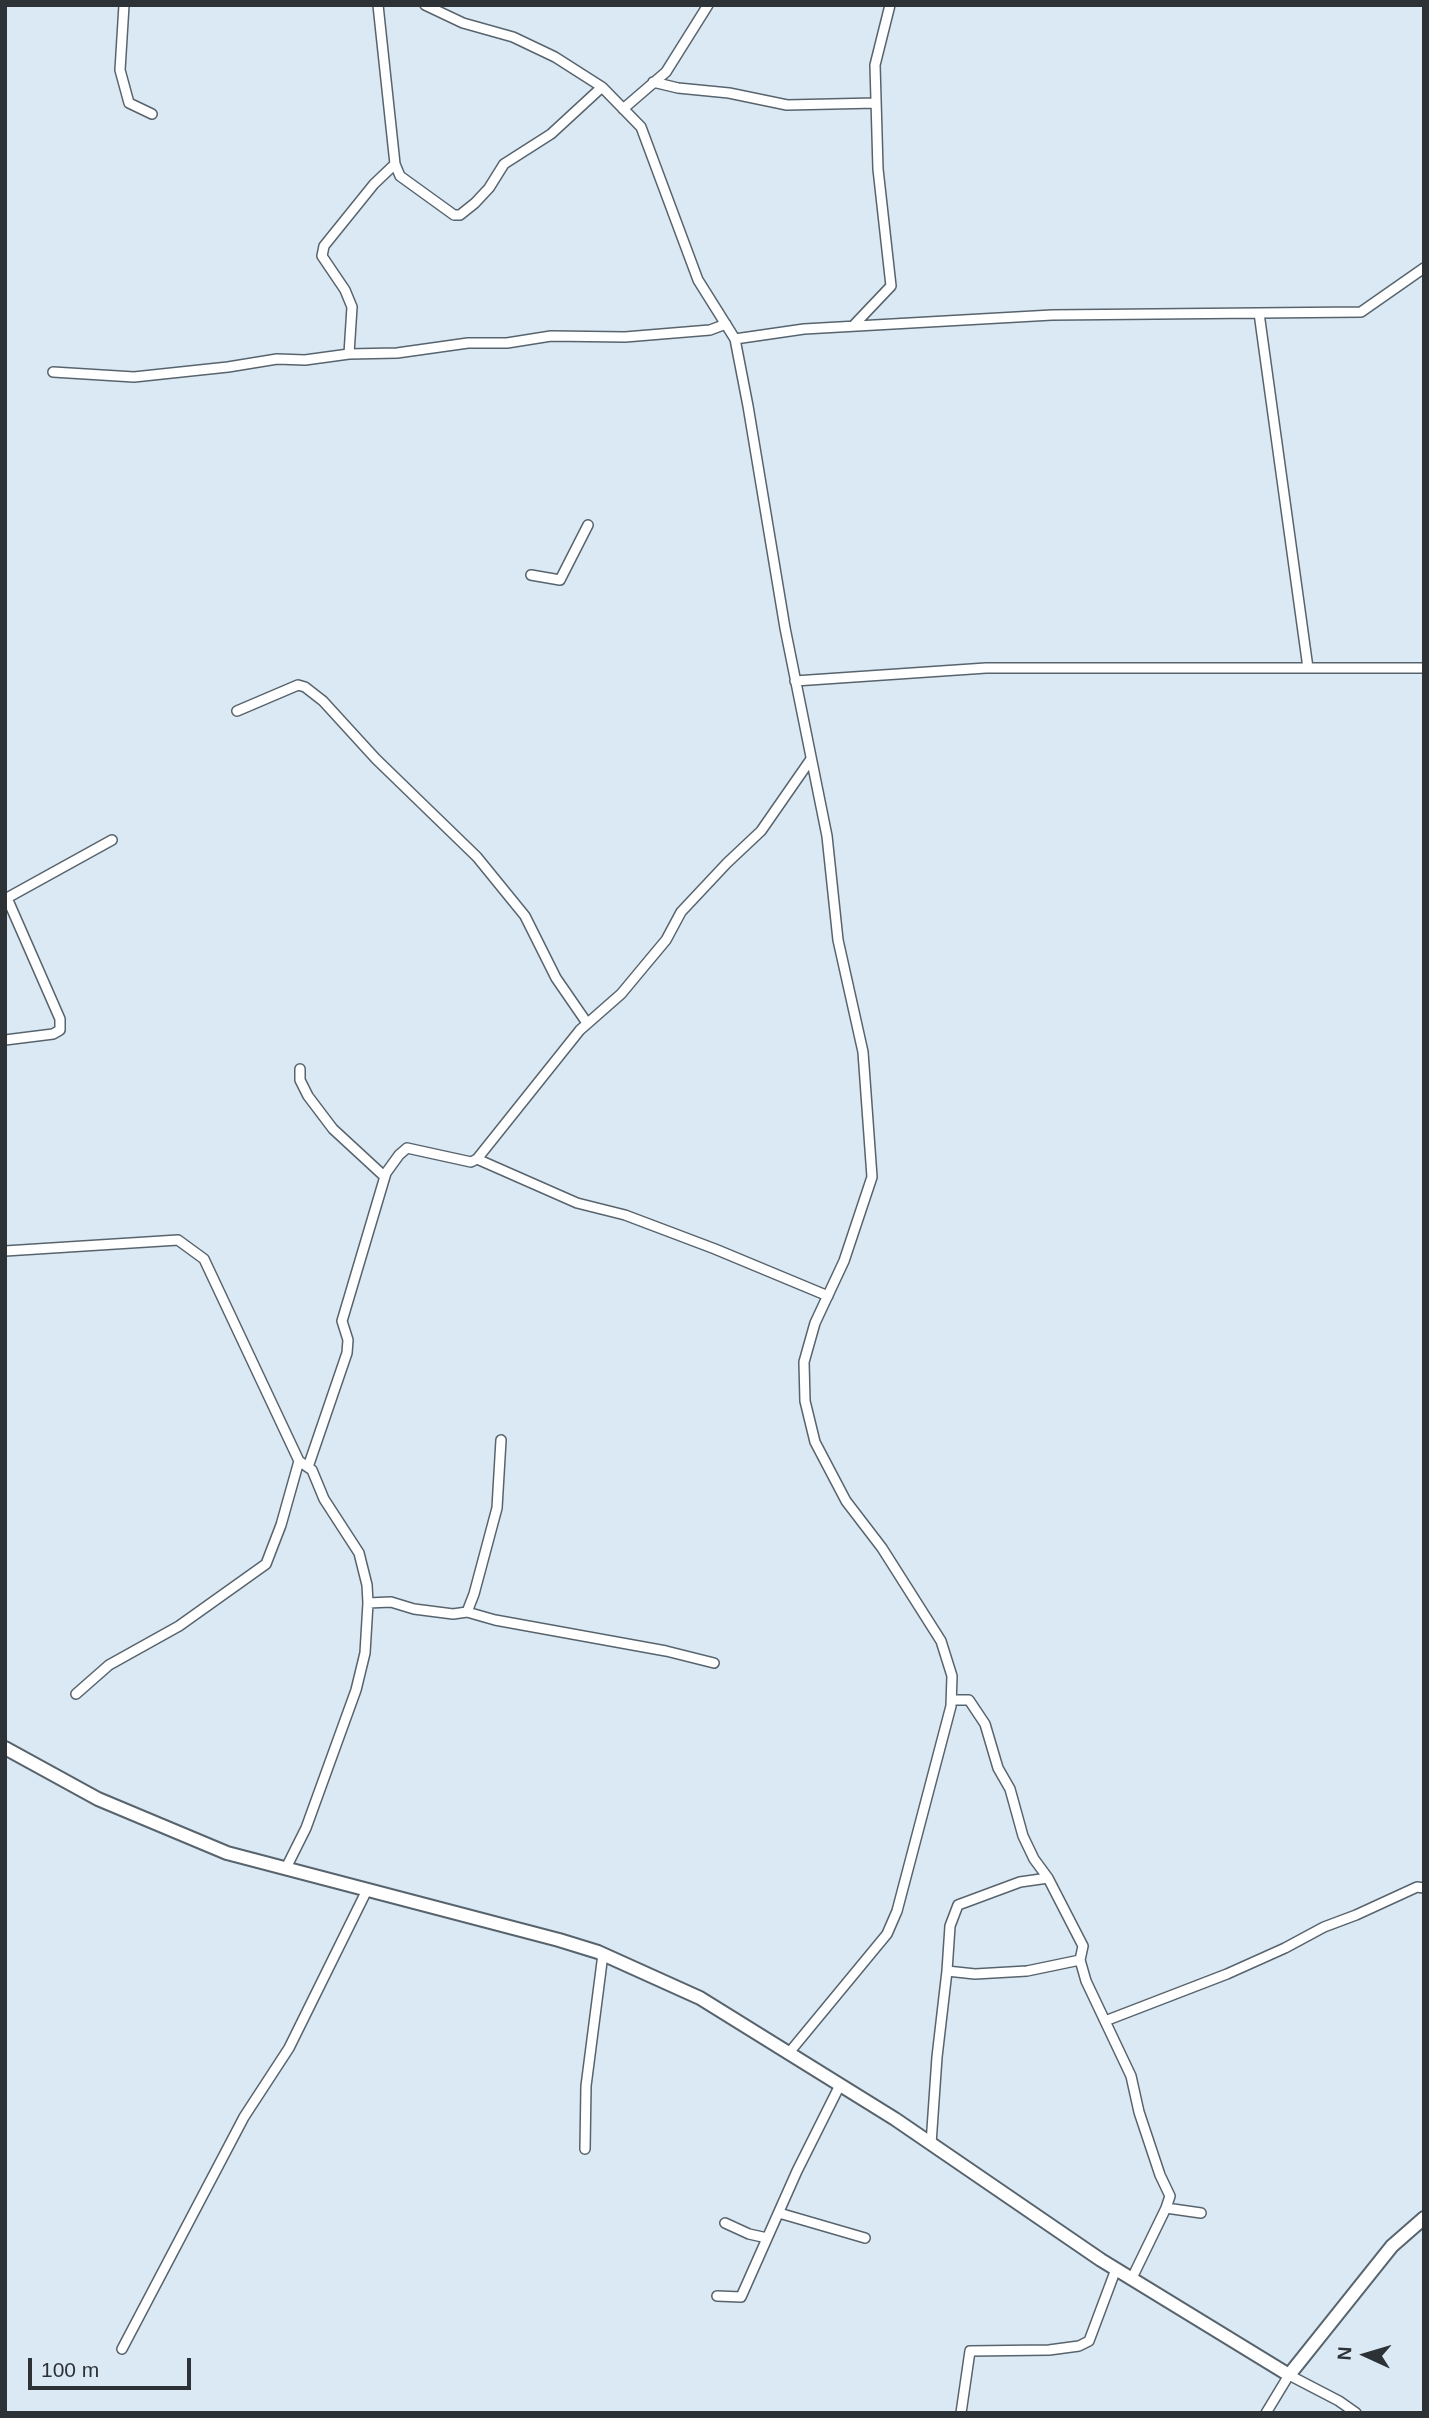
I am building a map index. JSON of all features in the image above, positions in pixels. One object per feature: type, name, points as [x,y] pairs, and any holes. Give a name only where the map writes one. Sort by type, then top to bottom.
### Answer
[{"type":"street","points":[[124,5],[120,70],[129,103],[152,114]]},
{"type":"street","points":[[378,5],[395,164],[400,176],[454,215],[460,215],[489,188],[504,164],[551,134],[603,87]]},
{"type":"street","points":[[425,5],[463,23],[513,37],[555,57],[603,87],[641,127],[698,280],[735,339],[795,681],[827,836],[838,940],[863,1052],[872,1177],[844,1261],[815,1323],[804,1362],[805,1401],[815,1442],[846,1501],[882,1548],[941,1642],[952,1676],[951,1700],[930,1793],[897,1911],[887,1934],[789,2054]]},
{"type":"street","points":[[623,109],[666,72],[708,5]]},
{"type":"street","points":[[853,326],[891,286],[878,169],[875,65],[890,5]]},
{"type":"street","points":[[653,82],[787,105],[876,103]]},
{"type":"street","points":[[349,354],[352,307],[345,290],[322,256],[324,246],[374,184],[395,164]]},
{"type":"street","points":[[735,339],[804,329],[1052,315],[1361,312],[1424,268]]},
{"type":"street","points":[[1259,313],[1308,668]]},
{"type":"street","points":[[53,372],[134,377],[277,359],[305,360],[349,354],[397,353],[468,343],[507,343],[551,336],[625,337],[710,330],[726,324]]},
{"type":"street","points":[[531,575],[560,580],[587,525]]},
{"type":"street","points":[[795,681],[986,668],[1424,668]]},
{"type":"street","points":[[237,712],[298,685],[323,701],[376,759],[477,857],[525,916],[556,978],[587,1023]]},
{"type":"street","points":[[308,1467],[347,1353],[348,1340],[342,1321],[385,1177],[399,1155],[407,1149],[471,1162],[477,1159],[587,1023],[621,994],[666,940],[681,912],[761,831],[811,760]]},
{"type":"street","points":[[5,1040],[53,1034],[60,1030],[60,1019],[8,898],[112,840]]},
{"type":"street","points":[[300,1069],[300,1080],[308,1096],[333,1129],[385,1177]]},
{"type":"street","points":[[477,1159],[576,1203],[638,1220],[828,1296]]},
{"type":"street","points":[[5,1251],[178,1240],[204,1259],[299,1461],[312,1470],[330,1508],[359,1553],[367,1585],[365,1653],[356,1690],[306,1828],[286,1868]]},
{"type":"street","points":[[467,1612],[497,1508],[501,1440]]},
{"type":"street","points":[[76,1694],[109,1665],[178,1626],[266,1564],[281,1525],[299,1461]]},
{"type":"street","points":[[368,1603],[391,1602],[414,1609],[453,1614],[467,1612],[495,1620],[666,1651],[714,1663]]},
{"type":"street","points":[[951,1700],[969,1700],[985,1724],[998,1768],[1010,1789],[1023,1836],[1083,1946],[1080,1960],[1086,1981],[1131,2076],[1139,2112],[1160,2175],[1170,2196],[1132,2278]]},
{"type":"street","points":[[5,1748],[105,1801],[227,1853],[559,1940],[603,1954],[700,1998],[931,2144],[1116,2269],[1356,2413]]},
{"type":"street","points":[[931,2144],[950,1926],[958,1905],[1020,1882],[1048,1878]]},
{"type":"street","points":[[1105,2021],[1227,1973],[1417,1887],[1424,1888]]},
{"type":"street","points":[[122,2349],[244,2117],[289,2048],[366,1889]]},
{"type":"street","points":[[585,2149],[586,2087],[603,1954]]},
{"type":"street","points":[[947,1971],[975,1974],[1027,1971],[1080,1960]]},
{"type":"street","points":[[717,2296],[741,2297],[840,2085]]},
{"type":"street","points":[[1166,2208],[1201,2213]]},
{"type":"street","points":[[779,2213],[865,2238]]},
{"type":"street","points":[[1266,2413],[1289,2375],[1392,2246],[1424,2218]]},
{"type":"street","points":[[725,2223],[767,2238]]},
{"type":"street","points":[[961,2413],[971,2351],[1049,2350],[1079,2346],[1089,2341],[1116,2269]]}]
